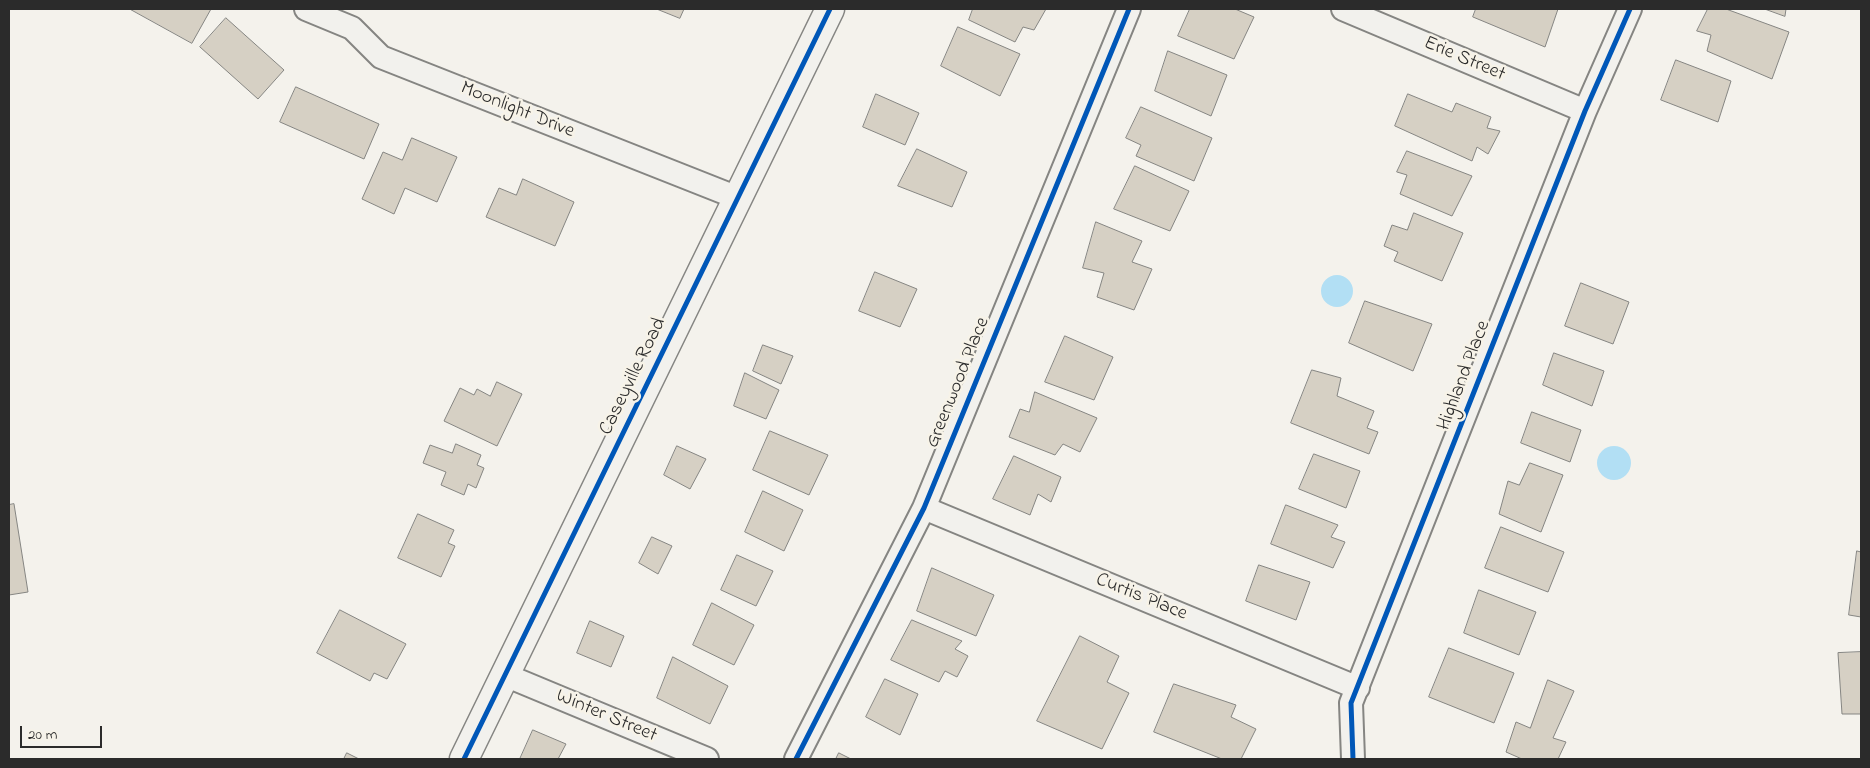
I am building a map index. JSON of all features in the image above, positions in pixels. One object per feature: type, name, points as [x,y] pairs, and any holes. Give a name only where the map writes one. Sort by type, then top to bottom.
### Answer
[{"type":"street","name":"Moonlight Drive","points":[[306,9],[352,18],[381,57],[738,198]]},
{"type":"street","name":"Caseyville Road","points":[[464,759],[830,9]]},
{"type":"street","name":"Greenwood Place","points":[[796,759],[924,508],[1129,9]]},
{"type":"street","name":"Erie Street","points":[[1343,9],[1585,112]]},
{"type":"street","name":"Highland Place","points":[[1353,759],[1351,703],[1585,112],[1630,9]]},
{"type":"street","name":"Curtis Place","points":[[924,508],[1358,688]]},
{"type":"street","name":"Winter Street","points":[[505,675],[707,759]]},
{"type":"water","points":[[1337,275],[1343,276],[1348,280],[1352,285],[1352,297],[1348,302],[1343,306],[1337,307],[1331,306],[1326,302],[1322,297],[1321,291],[1322,285],[1326,280],[1331,276]]},
{"type":"water","points":[[1614,446],[1626,451],[1631,463],[1626,475],[1614,480],[1602,475],[1597,463],[1602,451]]},
{"type":"building","points":[[130,9],[211,9],[192,43]]},
{"type":"building","points":[[657,9],[684,9],[680,18]]},
{"type":"building","points":[[973,9],[1046,9],[1034,30],[1023,27],[1015,42],[969,20]]},
{"type":"building","points":[[1190,9],[1235,9],[1254,17],[1234,59],[1178,36]]},
{"type":"building","points":[[1476,9],[1558,9],[1545,47],[1473,17]]},
{"type":"building","points":[[1708,9],[1726,9],[1789,32],[1772,79],[1707,51],[1711,35],[1697,31]]},
{"type":"building","points":[[1765,9],[1786,9],[1785,16]]},
{"type":"building","points":[[226,18],[284,70],[258,99],[200,47]]},
{"type":"building","points":[[958,27],[1020,54],[1000,96],[941,66]]},
{"type":"building","points":[[1168,51],[1227,75],[1211,116],[1155,91]]},
{"type":"building","points":[[1676,60],[1731,81],[1718,122],[1661,100]]},
{"type":"building","points":[[296,87],[379,124],[364,159],[280,122]]},
{"type":"building","points":[[876,94],[919,113],[905,145],[863,127]]},
{"type":"building","points":[[1408,94],[1452,112],[1456,103],[1491,117],[1487,128],[1500,131],[1488,154],[1477,147],[1472,161],[1395,126]]},
{"type":"building","points":[[1141,107],[1212,138],[1194,181],[1136,156],[1141,145],[1126,138]]},
{"type":"building","points":[[412,138],[457,157],[437,202],[405,188],[394,214],[362,199],[383,152],[402,160]]},
{"type":"building","points":[[917,149],[967,172],[952,207],[898,186]]},
{"type":"building","points":[[1407,151],[1472,176],[1452,216],[1400,194],[1407,175],[1397,172]]},
{"type":"building","points":[[1135,166],[1189,191],[1170,231],[1114,209]]},
{"type":"building","points":[[523,179],[574,202],[555,246],[486,217],[499,188],[516,195]]},
{"type":"building","points":[[1414,213],[1463,233],[1442,281],[1394,261],[1398,252],[1384,246],[1392,225],[1407,230]]},
{"type":"building","points":[[1096,222],[1142,241],[1132,262],[1152,269],[1134,310],[1097,297],[1104,273],[1083,268]]},
{"type":"building","points":[[875,272],[917,289],[900,327],[859,311]]},
{"type":"building","points":[[1581,283],[1629,302],[1613,344],[1565,326]]},
{"type":"building","points":[[1365,301],[1432,324],[1413,371],[1349,343]]},
{"type":"building","points":[[1065,336],[1113,357],[1094,400],[1045,382]]},
{"type":"building","points":[[763,345],[793,356],[781,384],[753,371]]},
{"type":"building","points":[[1554,353],[1604,371],[1592,406],[1543,385]]},
{"type":"building","points":[[1312,370],[1341,378],[1337,396],[1374,411],[1367,428],[1378,432],[1369,454],[1291,423]]},
{"type":"building","points":[[745,373],[779,390],[766,419],[734,406]]},
{"type":"building","points":[[497,382],[522,394],[497,446],[444,421],[460,388],[474,395],[477,389],[490,396]]},
{"type":"building","points":[[1035,392],[1097,418],[1080,452],[1063,444],[1055,455],[1009,437],[1020,409],[1029,412]]},
{"type":"building","points":[[1532,412],[1581,430],[1570,462],[1521,443]]},
{"type":"building","points":[[770,431],[828,455],[809,495],[753,470]]},
{"type":"building","points":[[456,444],[481,455],[477,465],[484,468],[476,488],[468,484],[464,495],[441,485],[446,472],[423,463],[430,445],[452,453]]},
{"type":"building","points":[[677,446],[706,459],[690,489],[664,475]]},
{"type":"building","points":[[1314,454],[1360,471],[1346,508],[1299,489]]},
{"type":"building","points":[[1014,456],[1061,477],[1051,502],[1038,494],[1030,515],[993,499]]},
{"type":"building","points":[[1530,463],[1563,475],[1541,532],[1499,514],[1508,481],[1519,485]]},
{"type":"building","points":[[763,491],[803,510],[784,551],[745,532]]},
{"type":"building","points":[[14,504],[28,592],[9,595],[9,505]]},
{"type":"building","points":[[1286,505],[1338,525],[1331,537],[1345,542],[1333,568],[1271,544]]},
{"type":"building","points":[[418,514],[454,530],[448,543],[455,546],[441,577],[398,558]]},
{"type":"building","points":[[1501,527],[1564,552],[1548,592],[1485,568]]},
{"type":"building","points":[[652,537],[672,546],[658,574],[639,563]]},
{"type":"building","points":[[1857,551],[1861,552],[1861,617],[1849,615]]},
{"type":"building","points":[[737,555],[773,571],[756,606],[721,590]]},
{"type":"building","points":[[1259,565],[1310,582],[1296,620],[1246,601]]},
{"type":"building","points":[[932,568],[994,595],[976,636],[917,611]]},
{"type":"building","points":[[1479,590],[1536,612],[1519,655],[1464,633]]},
{"type":"building","points":[[712,603],[754,625],[734,665],[693,645]]},
{"type":"building","points":[[340,610],[406,644],[387,679],[374,673],[370,681],[317,653]]},
{"type":"building","points":[[912,620],[962,641],[955,649],[968,656],[957,677],[945,671],[939,682],[891,660]]},
{"type":"building","points":[[590,621],[624,636],[611,667],[577,653]]},
{"type":"building","points":[[1080,636],[1119,656],[1107,682],[1129,693],[1102,749],[1037,721]]},
{"type":"building","points":[[1449,648],[1514,673],[1494,723],[1429,697]]},
{"type":"building","points":[[1861,652],[1861,714],[1842,714],[1838,653]]},
{"type":"building","points":[[673,657],[728,686],[710,724],[657,698]]},
{"type":"building","points":[[885,679],[918,694],[900,735],[866,717]]},
{"type":"building","points":[[1548,680],[1574,691],[1553,738],[1566,742],[1558,759],[1522,759],[1506,752],[1516,722],[1530,728]]},
{"type":"building","points":[[1174,684],[1236,705],[1231,717],[1256,729],[1241,759],[1222,759],[1154,732]]},
{"type":"building","points":[[533,730],[566,744],[558,759],[520,759]]},
{"type":"building","points":[[347,753],[359,759],[344,759]]},
{"type":"building","points":[[839,753],[851,759],[836,759]]},
{"type":"cycle path","points":[[464,759],[830,9]]},
{"type":"cycle path","points":[[796,759],[924,508],[1129,9]]},
{"type":"cycle path","points":[[1353,759],[1351,703],[1585,111],[1630,9]]}]
